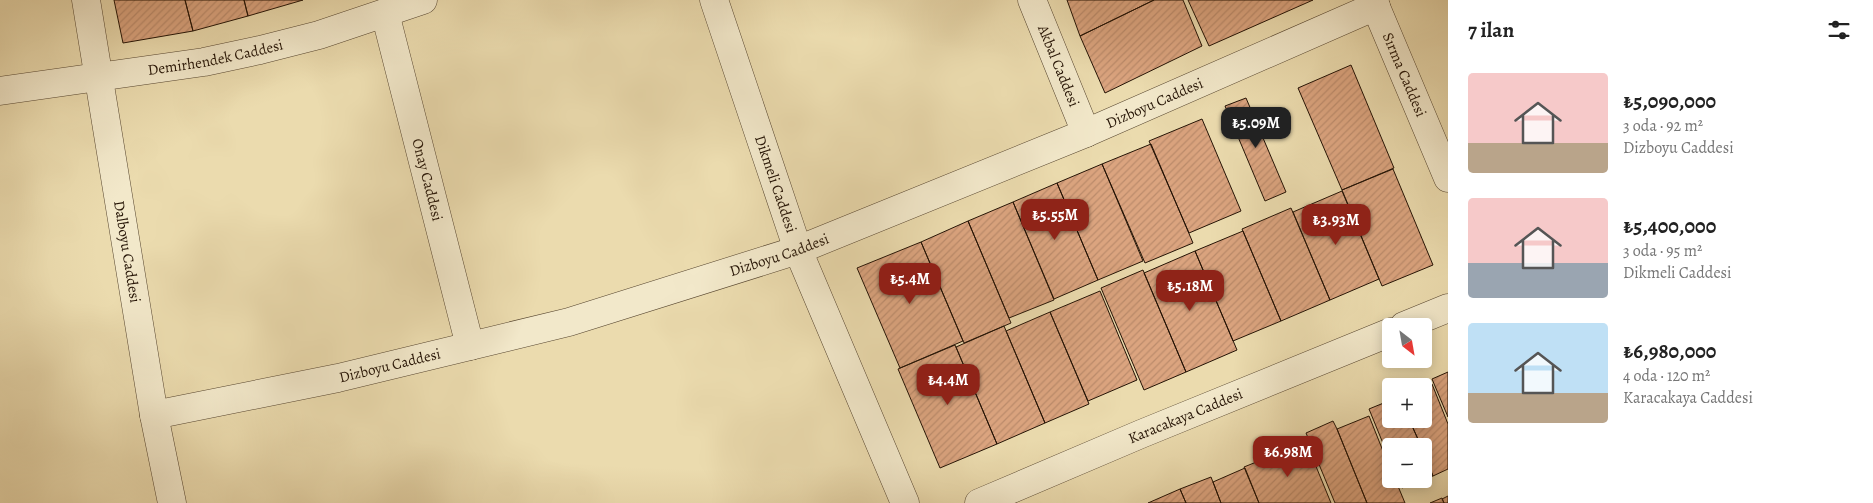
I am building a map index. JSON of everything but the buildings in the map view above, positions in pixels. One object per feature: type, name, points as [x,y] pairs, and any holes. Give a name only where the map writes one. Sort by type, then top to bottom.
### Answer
[{"type":"street","name":"Dalboyu Caddesi","points":[[86,0],[100,76],[154,415],[172,503]]},
{"type":"street","name":"Demirhendek Caddesi","points":[[0,91],[204,62],[260,50],[319,35],[423,0]]},
{"type":"street","name":"Dikmeli Caddesi","points":[[714,0],[798,250],[905,503]]},
{"type":"street","name":"Akbal Caddesi","points":[[1032,0],[1086,132]]},
{"type":"street","name":"Dizboyu Caddesi","points":[[154,415],[338,378],[569,322],[798,250],[1086,132],[1375,3]]},
{"type":"street","name":"Sırma Caddesi","points":[[1375,3],[1448,178]]},
{"type":"street","name":"Onay Caddesi","points":[[385,13],[470,346]]},
{"type":"street","points":[[1424,318],[1448,308]]},
{"type":"street","name":"Karacakaya Caddesi","points":[[979,503],[1141,434],[1382,336]]}]
